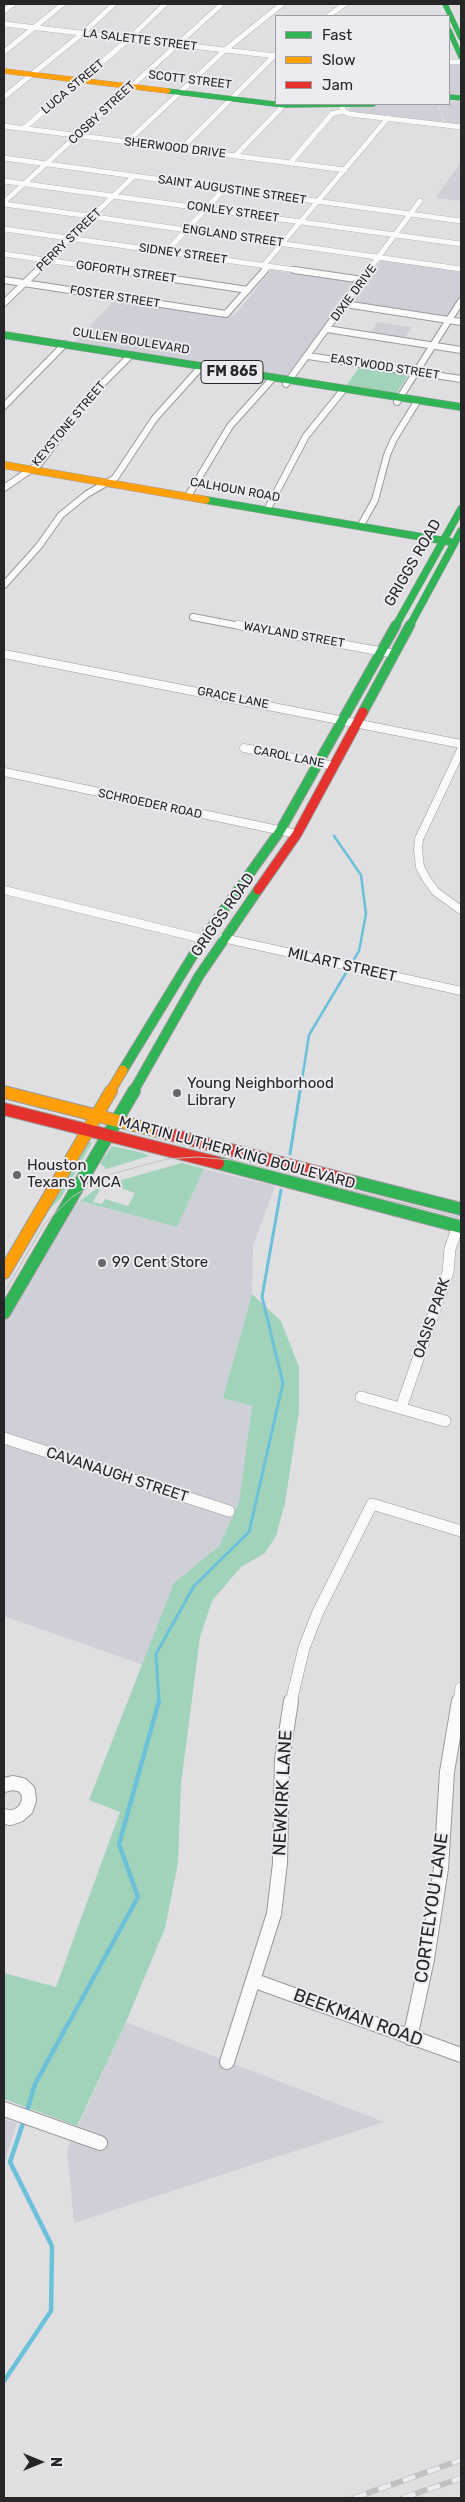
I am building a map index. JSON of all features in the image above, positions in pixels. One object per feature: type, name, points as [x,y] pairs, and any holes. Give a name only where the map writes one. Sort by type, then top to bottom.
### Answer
[{"type":"main road","points":[[437,4],[444,15]]},
{"type":"main road","points":[[451,27],[461,57]]},
{"type":"main road","name":"SCOTT STREET","points":[[4,70],[275,103]]},
{"type":"main road","name":"SCOTT STREET","points":[[302,105],[343,107],[363,105]]},
{"type":"main road","name":"CULLEN BOULEVARD","points":[[4,335],[461,412]]},
{"type":"main road","name":"CULLEN BOULEVARD","points":[[4,340],[63,346]]},
{"type":"main road","name":"CULLEN BOULEVARD","points":[[416,403],[461,407]]},
{"type":"main road","name":"CALHOUN ROAD","points":[[4,465],[453,542]]},
{"type":"main road","name":"GRIGGS ROAD","points":[[4,1313],[109,1134],[163,1037],[223,938],[270,874],[296,834],[427,596],[453,542],[461,509]]},
{"type":"main road","name":"GRIGGS ROAD","points":[[4,1273],[145,1032],[203,939],[280,830],[413,593],[461,531]]},
{"type":"main road","points":[[413,593],[427,596]]},
{"type":"main road","points":[[145,1032],[163,1037]]},
{"type":"main road","name":"MARTIN LUTHER KING BOULEVARD","points":[[4,1092],[461,1209]]},
{"type":"main road","name":"MARTIN LUTHER KING BOULEVARD","points":[[4,1109],[109,1134],[460,1227]]},
{"type":"street","points":[[4,11],[13,4]]},
{"type":"street","points":[[4,52],[36,28],[63,4]]},
{"type":"street","points":[[4,97],[114,4]]},
{"type":"street","name":"LUCA STREET","points":[[23,129],[129,39],[165,4]]},
{"type":"street","name":"COSBY STREET","points":[[4,203],[75,136],[222,4]]},
{"type":"street","points":[[127,142],[225,50],[282,4]]},
{"type":"street","points":[[329,15],[345,4]]},
{"type":"street","name":"LA SALETTE STREET","points":[[4,24],[275,55]]},
{"type":"street","points":[[180,149],[275,56]]},
{"type":"street","points":[[235,156],[280,105]]},
{"type":"street","points":[[290,163],[332,114],[343,107],[363,115],[461,127]]},
{"type":"street","points":[[248,290],[282,243],[346,170],[388,118]]},
{"type":"street","name":"SHERWOOD DRIVE","points":[[4,126],[346,170]]},
{"type":"street","name":"SAINT AUGUSTINE STREET","points":[[4,158],[461,221]]},
{"type":"street","name":"PERRY STREET","points":[[4,302],[134,176]]},
{"type":"street","name":"CONLEY STREET","points":[[4,181],[461,244]]},
{"type":"street","points":[[166,252],[224,189]]},
{"type":"street","name":"DIXIE DRIVE","points":[[287,382],[381,257],[420,201]]},
{"type":"street","name":"ENGLAND STREET","points":[[4,203],[461,269]]},
{"type":"street","name":"SIDNEY STREET","points":[[4,229],[362,280]]},
{"type":"street","name":"GOFORTH STREET","points":[[4,254],[248,290]]},
{"type":"street","name":"FOSTER STREET","points":[[4,280],[226,314],[248,290]]},
{"type":"street","points":[[398,400],[461,301]]},
{"type":"street","points":[[345,304],[461,322]]},
{"type":"street","points":[[327,329],[461,350]]},
{"type":"street","points":[[4,406],[63,346]]},
{"type":"street","name":"EASTWOOD STREET","points":[[308,356],[461,379]]},
{"type":"street","name":"KEYSTONE STREET","points":[[4,488],[32,469],[53,448],[91,394],[130,357]]},
{"type":"street","points":[[6,584],[39,546],[61,515],[87,494],[109,483],[155,418],[199,369]]},
{"type":"street","points":[[188,496],[230,426],[271,380]]},
{"type":"street","points":[[266,510],[286,478],[299,448],[342,391]]},
{"type":"street","points":[[361,525],[375,500],[387,455],[394,439],[416,403]]},
{"type":"street","name":"WAYLAND STREET","points":[[193,617],[395,654]]},
{"type":"street","name":"GRACE LANE","points":[[4,654],[343,719],[461,744]]},
{"type":"street","name":"CAROL LANE","points":[[244,748],[334,766]]},
{"type":"street","points":[[461,750],[419,839],[418,850],[420,867],[426,880],[436,892],[461,910]]},
{"type":"street","name":"SCHROEDER ROAD","points":[[4,772],[296,834]]},
{"type":"street","points":[[4,890],[203,939]]},
{"type":"street","name":"MILART STREET","points":[[223,938],[461,992]]},
{"type":"street","name":"OASIS PARK","points":[[401,1408],[448,1272],[450,1249],[460,1227]]},
{"type":"street","points":[[361,1397],[445,1421]]},
{"type":"street","name":"CAVANAUGH STREET","points":[[4,1438],[229,1511]]},
{"type":"street","name":"NEWKIRK LANE","points":[[227,2062],[255,1981],[274,1914],[280,1863],[282,1759],[294,1684],[318,1612],[372,1504],[461,1531]]},
{"type":"street","name":"CORTELYOU LANE","points":[[410,2038],[428,1960],[441,1868],[447,1772],[461,1688]]},
{"type":"street","points":[[4,1785],[13,1783],[22,1785],[28,1791],[29,1800],[26,1809],[19,1815],[10,1818],[4,1816]]},
{"type":"street","name":"BEEKMAN ROAD","points":[[255,1981],[461,2055]]},
{"type":"street","points":[[7,2110],[100,2143]]},
{"type":"shaded area","points":[[450,63],[461,65],[461,97],[450,96]]},
{"type":"shaded area","points":[[450,101],[461,102],[461,124],[445,122],[438,105],[450,105]]},
{"type":"shaded area","points":[[437,105],[444,122],[357,113],[348,109],[352,106]]},
{"type":"shaded area","points":[[461,162],[461,201],[436,198],[439,193]]},
{"type":"shaded area","points":[[382,259],[461,270],[461,294],[446,317],[350,303]]},
{"type":"shaded area","points":[[271,270],[359,282],[287,378],[73,344],[116,298],[234,316]]},
{"type":"shaded area","points":[[377,322],[412,327],[404,339],[369,334]]},
{"type":"shaded area","points":[[204,1169],[275,1186],[253,1246],[252,1294],[223,1398],[252,1406],[239,1502],[219,1546],[174,1583],[143,1665],[4,1616],[4,1324],[75,1200],[177,1227]]},
{"type":"shaded area","points":[[126,2022],[384,2122],[74,2223],[67,2150]]},
{"type":"shaded area","points":[[4,2119],[17,2123],[4,2164]]},
{"type":"green space","points":[[360,366],[409,374],[396,394],[346,386]]},
{"type":"green space","points":[[87,1142],[92,1143],[60,1199],[42,1216]]},
{"type":"green space","points":[[112,1146],[149,1156],[106,1169],[100,1163]]},
{"type":"green space","points":[[182,1163],[204,1169],[177,1227],[80,1201],[103,1184],[93,1202],[102,1204],[105,1199],[128,1206],[135,1193],[117,1187],[118,1181]]},
{"type":"green space","points":[[252,1294],[281,1321],[299,1367],[299,1412],[285,1503],[276,1536],[265,1553],[241,1567],[212,1601],[200,1637],[181,1784],[178,1863],[165,1928],[126,2022],[77,2126],[4,2099],[4,1973],[56,1987],[120,1812],[89,1800],[174,1583],[219,1546],[239,1502],[252,1406],[223,1398]]},
{"type":"waterway","points":[[300,1092],[309,1035],[359,951],[366,914],[361,875],[334,836]]},
{"type":"waterway","points":[[290,1154],[300,1091]]},
{"type":"waterway","points":[[159,1701],[156,1654],[194,1586],[249,1532],[283,1383],[262,1297],[281,1190]]},
{"type":"waterway","points":[[26,2114],[35,2084],[138,1897],[119,1844],[159,1701]]},
{"type":"waterway","points":[[4,2381],[51,2311],[52,2246],[10,2162],[24,2120]]},
{"type":"tram line","points":[[4,1293],[45,1223],[72,1197],[111,1174],[167,1159],[198,1157],[231,1160],[461,1218]]},
{"type":"railway","points":[[354,2498],[461,2460]]},
{"type":"railway","points":[[403,2498],[461,2478]]},
{"type":"traffic: fast","points":[[445,4],[461,38]]},
{"type":"traffic: fast","points":[[450,32],[461,57]]},
{"type":"traffic: fast","points":[[168,91],[275,104]]},
{"type":"traffic: fast","points":[[450,97],[461,98]]},
{"type":"traffic: fast","points":[[4,335],[461,407]]},
{"type":"traffic: fast","points":[[206,500],[451,542]]},
{"type":"traffic: fast","points":[[123,1070],[203,939],[280,831],[461,509]]},
{"type":"traffic: fast","points":[[363,712],[461,531]]},
{"type":"traffic: fast","points":[[4,1313],[101,1149],[199,976],[258,890]]},
{"type":"traffic: fast","points":[[218,1163],[461,1227]]},
{"type":"traffic: fast","points":[[351,1181],[461,1209]]},
{"type":"traffic: slow","points":[[4,71],[168,91]]},
{"type":"traffic: slow","points":[[4,465],[206,500]]},
{"type":"traffic: slow","points":[[4,1273],[123,1070]]},
{"type":"traffic: slow","points":[[4,1092],[161,1132]]},
{"type":"traffic: jam","points":[[258,890],[297,834],[363,712]]},
{"type":"traffic: jam","points":[[4,1109],[218,1163]]},
{"type":"traffic: jam","points":[[161,1132],[351,1181]]},
{"type":"place","name":"Young Neighborhood Library","points":[[177,1093]]},
{"type":"place","name":"Houston Texans YMCA","points":[[17,1175]]},
{"type":"place","name":"99 Cent Store","points":[[102,1263]]}]
